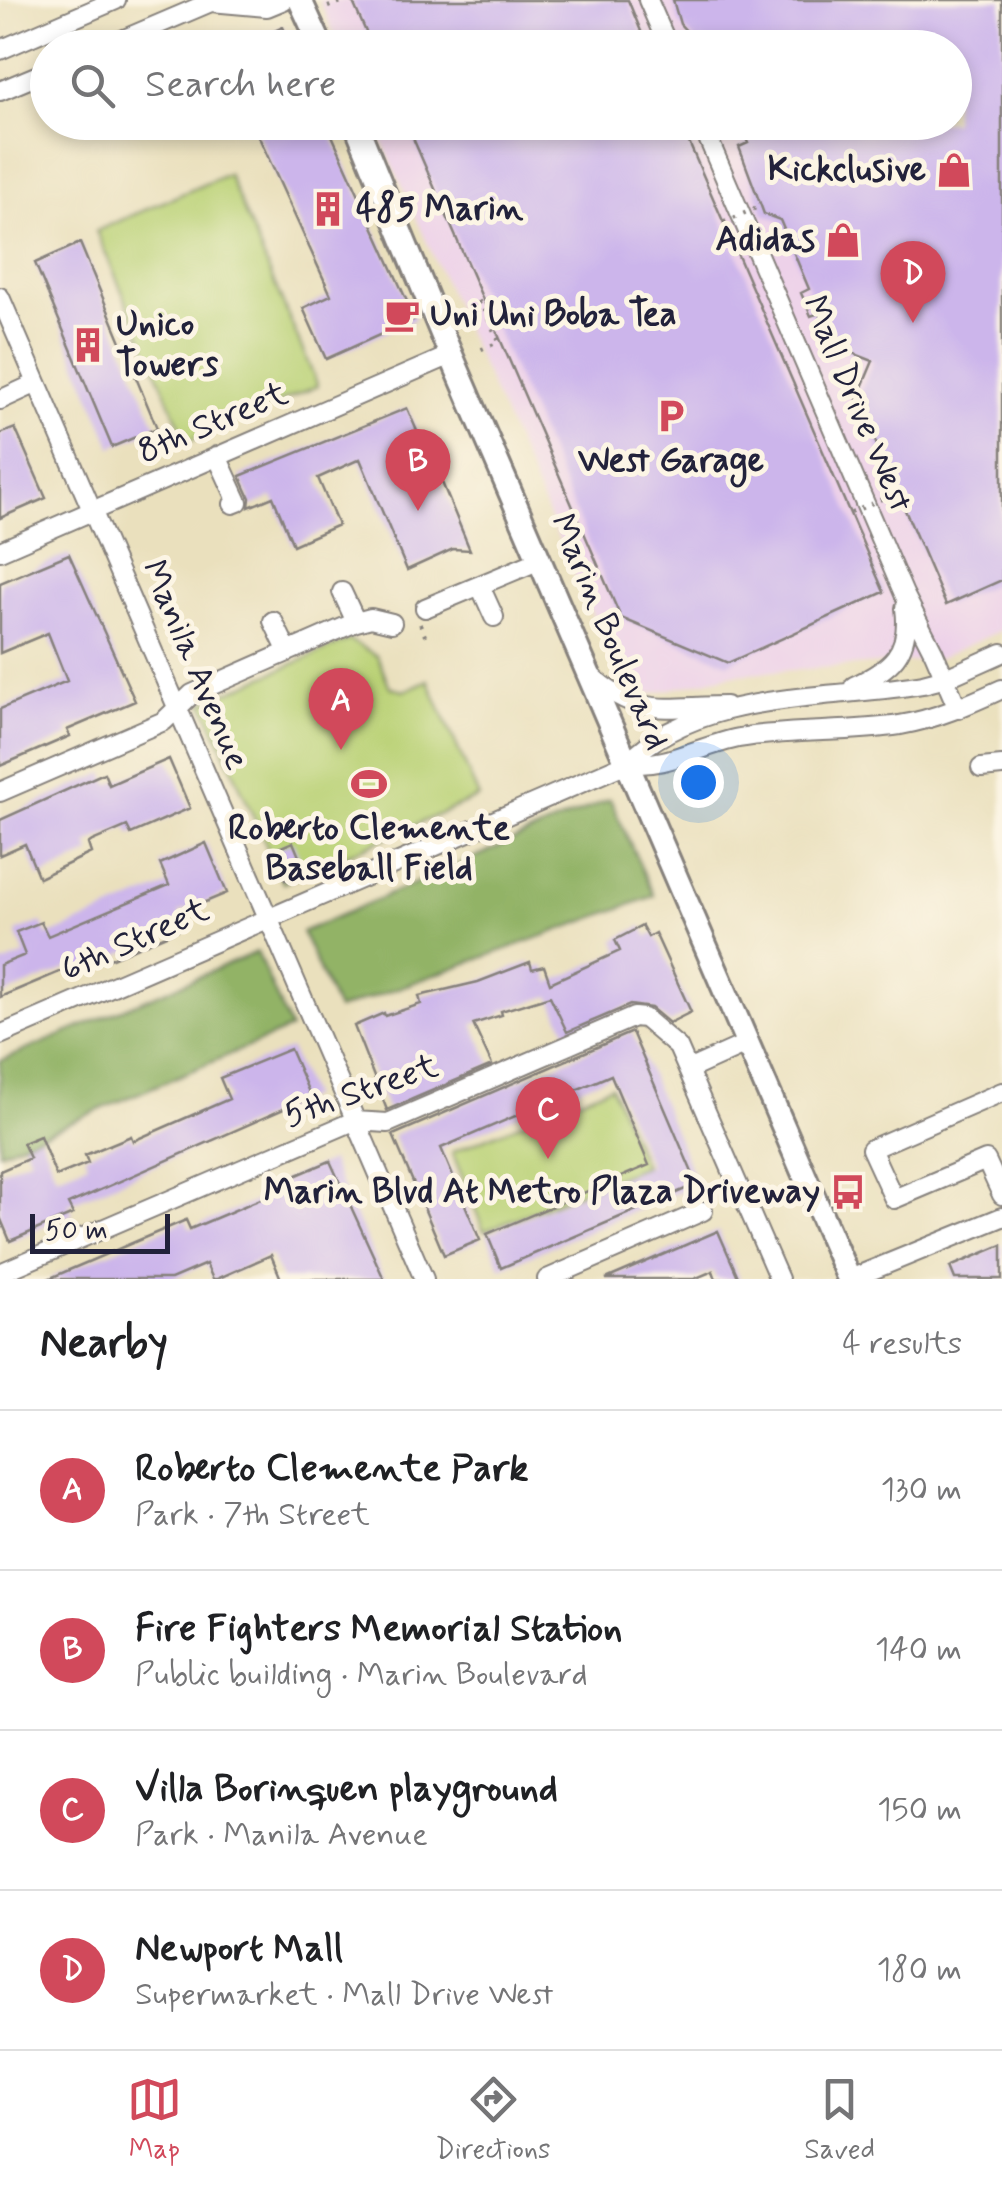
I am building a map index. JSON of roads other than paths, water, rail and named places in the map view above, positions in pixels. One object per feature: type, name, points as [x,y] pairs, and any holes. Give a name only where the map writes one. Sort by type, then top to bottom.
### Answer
[{"type":"main road","points":[[300,0],[314,30]]},
{"type":"main road","name":"Marin Boulevard","points":[[362,140],[849,1279]]},
{"type":"street","points":[[46,30],[116,0]]},
{"type":"street","points":[[145,30],[212,1],[267,7],[284,0]]},
{"type":"street","points":[[648,0],[660,30]]},
{"type":"street","points":[[0,50],[30,37]]},
{"type":"street","points":[[0,91],[9,82]]},
{"type":"street","name":"Mall Drive West","points":[[709,140],[904,594],[958,709]]},
{"type":"street","name":"Manila Avenue","points":[[1,301],[424,1279]]},
{"type":"street","name":"8th Street","points":[[0,551],[452,355]]},
{"type":"street","points":[[0,400],[37,383]]},
{"type":"street","points":[[218,456],[238,502],[233,504]]},
{"type":"street","points":[[425,608],[540,560]]},
{"type":"street","points":[[480,586],[494,617]]},
{"type":"street","points":[[342,592],[356,622]]},
{"type":"street","points":[[834,692],[880,674],[894,660],[907,634],[904,594]]},
{"type":"street","points":[[0,792],[164,720],[192,694],[356,622],[378,618],[392,622]]},
{"type":"street","points":[[274,621],[288,652]]},
{"type":"street","points":[[589,674],[611,693],[645,708],[746,706],[946,678],[1002,653]]},
{"type":"street","points":[[627,763],[654,764],[740,738],[917,722],[1002,689]]},
{"type":"street","points":[[627,763],[649,742],[668,732],[746,706]]},
{"type":"street","name":"6th Street","points":[[0,1035],[627,763]]},
{"type":"street","points":[[981,768],[1002,766]]},
{"type":"street","name":"5th Street","points":[[0,1274],[354,1121],[388,1122],[634,1016],[644,1018],[678,1047],[688,1070]]},
{"type":"street","points":[[748,1043],[688,1070],[779,1279]]},
{"type":"street","points":[[1002,1092],[871,1150],[894,1200],[986,1160],[1002,1195]]},
{"type":"street","points":[[547,1279],[703,1211]]},
{"type":"street","points":[[849,1279],[1002,1217]]},
{"type":"place","name":"Kickclusive","points":[[954,170]]},
{"type":"place","name":"485 Marin","points":[[328,209]]},
{"type":"place","name":"Adidas","points":[[843,240]]},
{"type":"place","name":"Uni Uni Boba Tea","points":[[402,315]]},
{"type":"place","name":"Newport Mall","points":[[913,323]]},
{"type":"place","name":"Unico Towers","points":[[88,345]]},
{"type":"place","name":"West Garage","points":[[671,416]]},
{"type":"place","name":"Fire Fighters Memorial Station","points":[[418,511]]},
{"type":"place","name":"Roberto Clemente Park","points":[[341,750]]},
{"type":"place","name":"Roberto Clemente Baseball Field","points":[[369,784]]},
{"type":"place","name":"Villa Borinquen playground","points":[[548,1159]]},
{"type":"place","name":"Marin Blvd At Metro Plaza Driveway","points":[[848,1192]]}]
